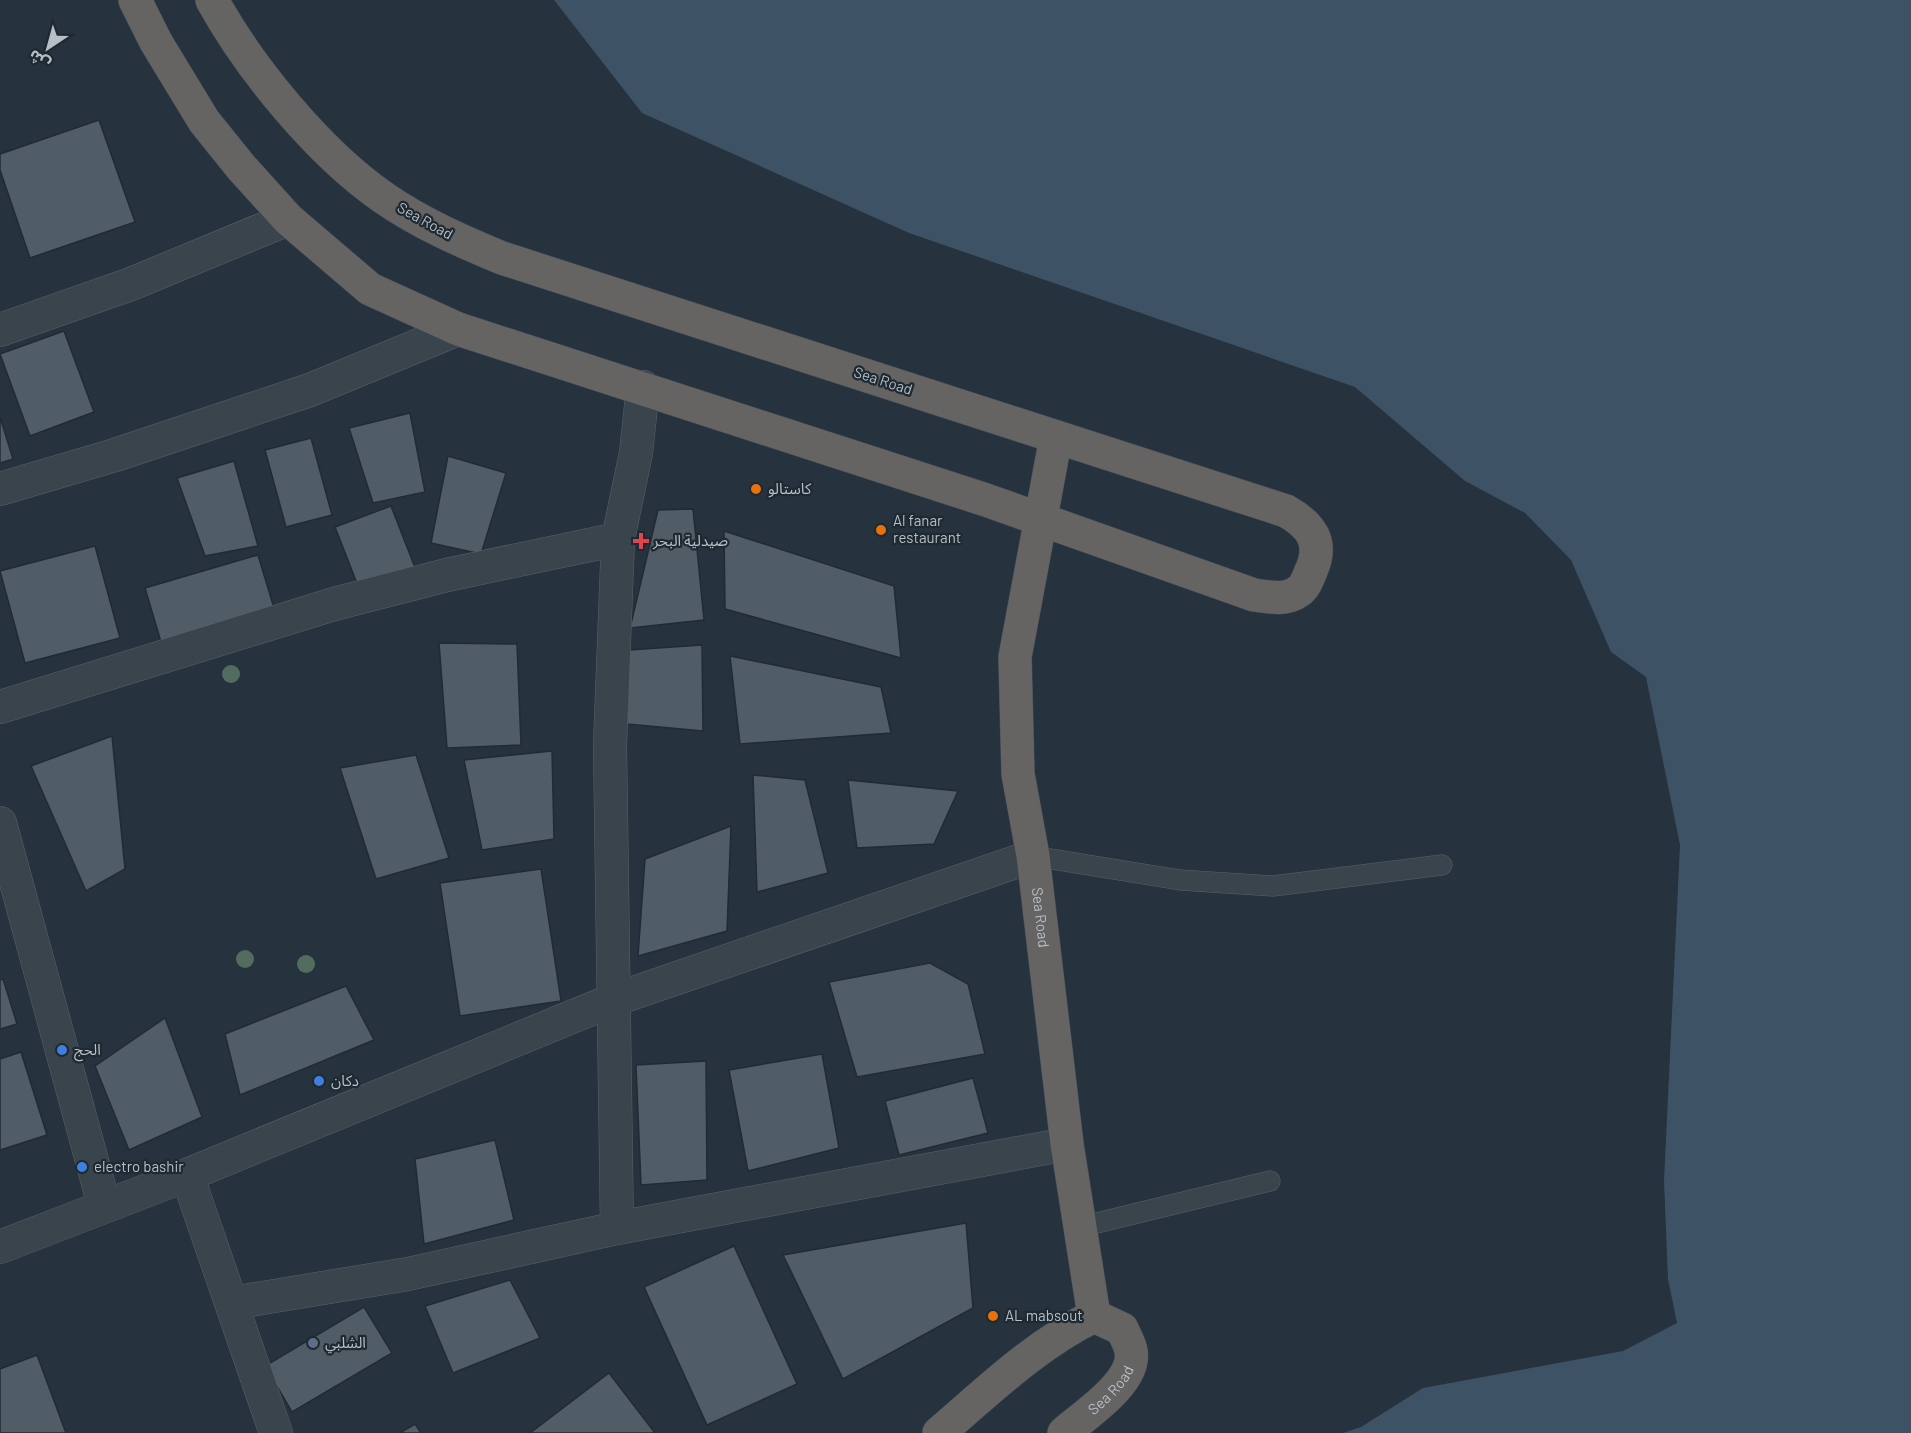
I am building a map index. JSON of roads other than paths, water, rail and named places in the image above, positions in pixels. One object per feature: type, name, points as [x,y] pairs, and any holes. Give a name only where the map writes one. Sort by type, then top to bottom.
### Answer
[{"type":"highway","name":"Sea Road","points":[[135,0],[156,42],[204,121],[288,219],[370,289],[458,329],[643,387],[1039,518],[1254,595],[1281,598],[1299,591],[1314,566],[1317,542],[1305,521],[1286,512],[502,258],[447,235],[384,198],[328,150],[277,95],[241,48],[212,0]]},
{"type":"highway","points":[[1039,518],[1056,437]]},
{"type":"highway","name":"Sea Road","points":[[1039,518],[1015,657],[1018,774],[1033,856],[1067,1144],[1094,1316],[1122,1329],[1132,1353],[1126,1373],[1111,1395],[1064,1433]]},
{"type":"highway","points":[[939,1433],[1018,1365],[1066,1329],[1094,1316]]},
{"type":"street","points":[[0,330],[131,284],[288,219]]},
{"type":"street","points":[[0,489],[116,455],[310,390],[458,329]]},
{"type":"street","points":[[617,1228],[610,745],[618,538],[636,453],[643,387]]},
{"type":"street","points":[[0,707],[334,604],[447,575],[618,538]]},
{"type":"street","points":[[0,823],[8,886],[104,1205]]},
{"type":"street","points":[[0,1247],[104,1205],[187,1175],[613,1000],[1033,856]]},
{"type":"street","points":[[232,1303],[408,1274],[617,1228],[1067,1144]]},
{"type":"street","points":[[187,1175],[232,1303],[267,1430]]},
{"type":"lane","points":[[1033,856],[1180,880],[1273,886],[1442,866]]},
{"type":"lane","points":[[1080,1227],[1270,1181]]},
{"type":"water","points":[[554,0],[1911,0],[1911,1433],[1343,1433],[1361,1427],[1423,1388],[1623,1351],[1677,1323],[1668,1279],[1664,1181],[1680,845],[1646,677],[1611,652],[1571,560],[1525,513],[1465,481],[1355,387],[909,233],[642,113]]},
{"type":"place","name":"كاستالو","points":[[756,489]]},
{"type":"place","name":"Al fanar restaurant","points":[[881,530]]},
{"type":"place","name":"صيدلية البحر","points":[[641,541]]},
{"type":"place","name":"الحج","points":[[62,1050]]},
{"type":"place","name":"دكان","points":[[319,1081]]},
{"type":"place","name":"electro bashir","points":[[82,1167]]},
{"type":"place","name":"AL mabsout","points":[[993,1316]]},
{"type":"place","name":"الشلبي","points":[[313,1343]]}]
